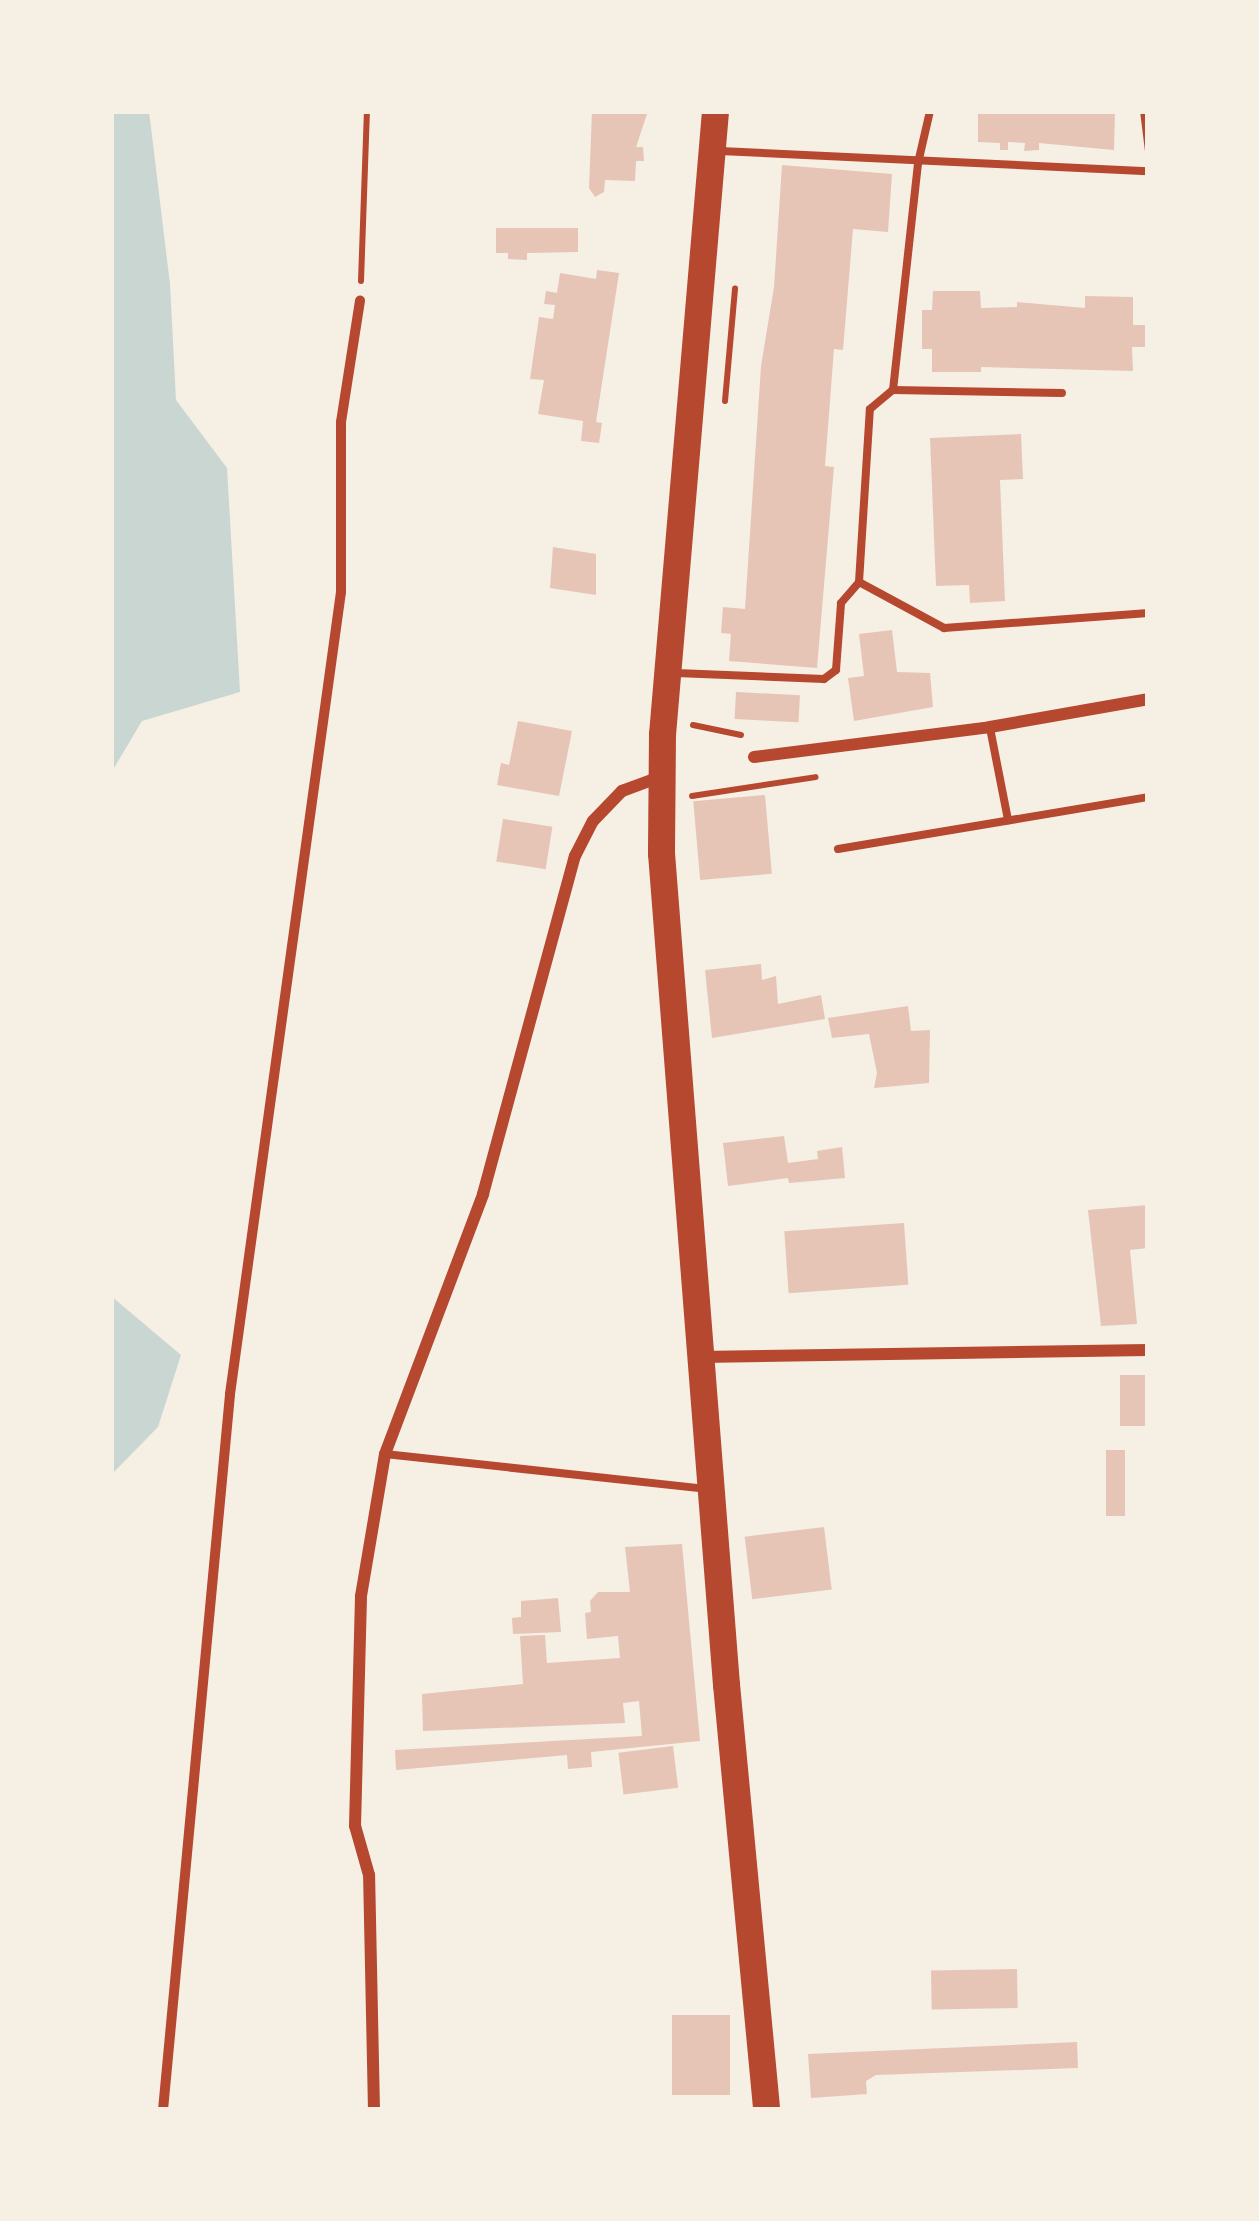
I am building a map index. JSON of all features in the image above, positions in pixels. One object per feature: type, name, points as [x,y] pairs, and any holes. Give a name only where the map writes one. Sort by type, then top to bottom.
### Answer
[{"type":"main road","points":[[715,111],[668,672],[661,853],[699,1357],[766,2110]]},
{"type":"street","points":[[163,2110],[230,1394],[340,592],[340,422],[360,300]]},
{"type":"street","points":[[754,757],[990,727],[1148,699]]},
{"type":"street","points":[[374,2110],[369,1876],[355,1826],[361,1596],[386,1454],[483,1194],[575,856],[593,821],[622,790],[635,781],[661,777]]},
{"type":"street","points":[[699,1357],[1148,1350]]},
{"type":"lane","points":[[893,390],[918,163],[930,111]]},
{"type":"lane","points":[[712,150],[1148,171]]},
{"type":"lane","points":[[668,672],[824,679],[836,670],[841,603],[859,582],[870,409],[893,390],[1062,393]]},
{"type":"lane","points":[[859,582],[944,628],[1148,614]]},
{"type":"lane","points":[[990,727],[1008,820]]},
{"type":"lane","points":[[838,849],[1148,796]]},
{"type":"lane","points":[[386,1454],[712,1490]]},
{"type":"path","points":[[360,300],[367,111]]},
{"type":"path","points":[[1143,111],[1148,151]]},
{"type":"shaded area","points":[[111,111],[149,111],[170,284],[176,400],[227,468],[240,692],[142,721],[111,773]]},
{"type":"shaded area","points":[[111,1296],[181,1355],[158,1427],[111,1475]]},
{"type":"building","points":[[592,111],[648,111],[636,147],[643,147],[644,161],[636,161],[635,181],[605,180],[604,192],[595,197],[589,188]]},
{"type":"building","points":[[978,111],[1115,111],[1114,150],[1039,143],[1039,150],[1024,151],[1025,143],[1008,142],[1008,150],[1000,150],[1000,143],[978,142]]},
{"type":"building","points":[[782,165],[892,174],[888,232],[853,229],[843,350],[834,349],[825,466],[834,467],[817,668],[729,661],[731,634],[721,633],[723,607],[745,609],[761,366],[774,287]]},
{"type":"building","points":[[496,228],[578,228],[578,252],[527,253],[527,260],[508,259],[508,253],[496,253]]},
{"type":"building","points":[[597,270],[619,273],[596,422],[602,423],[599,443],[581,441],[583,421],[538,414],[544,380],[530,379],[539,317],[553,319],[555,305],[544,304],[546,291],[557,293],[560,273],[596,279]]},
{"type":"building","points":[[933,291],[980,291],[981,308],[1017,307],[1017,302],[1085,308],[1085,296],[1133,297],[1133,325],[1148,325],[1148,347],[1132,347],[1133,371],[981,367],[981,372],[932,372],[932,349],[922,349],[922,310],[932,310]]},
{"type":"building","points":[[1021,434],[1023,479],[1000,480],[1005,601],[970,603],[969,585],[936,586],[930,438]]},
{"type":"building","points":[[553,547],[596,554],[596,595],[550,588]]},
{"type":"building","points":[[892,630],[897,672],[930,673],[933,707],[854,721],[848,678],[864,676],[859,634]]},
{"type":"building","points":[[736,692],[800,695],[798,722],[735,719]]},
{"type":"building","points":[[518,721],[572,731],[559,796],[497,785],[501,763],[509,765]]},
{"type":"building","points":[[765,795],[772,874],[700,880],[693,801]]},
{"type":"building","points":[[503,819],[552,827],[546,869],[496,861]]},
{"type":"building","points":[[761,964],[762,980],[776,976],[778,1004],[821,995],[825,1019],[712,1038],[705,970]]},
{"type":"building","points":[[908,1006],[911,1031],[930,1030],[929,1083],[874,1088],[877,1073],[869,1034],[832,1038],[828,1018]]},
{"type":"building","points":[[784,1136],[788,1163],[818,1159],[817,1151],[842,1147],[845,1178],[789,1183],[788,1178],[728,1186],[723,1143]]},
{"type":"building","points":[[1148,1205],[1148,1248],[1130,1250],[1137,1324],[1101,1326],[1088,1210]]},
{"type":"building","points":[[904,1223],[908,1285],[789,1293],[784,1231]]},
{"type":"building","points":[[1120,1375],[1148,1375],[1148,1426],[1120,1426]]},
{"type":"building","points":[[1106,1450],[1125,1450],[1125,1516],[1106,1516]]},
{"type":"building","points":[[824,1527],[832,1590],[752,1599],[745,1537]]},
{"type":"building","points":[[682,1544],[700,1741],[591,1752],[592,1767],[568,1769],[567,1755],[396,1770],[395,1750],[642,1736],[639,1701],[623,1703],[625,1723],[423,1731],[422,1694],[523,1684],[520,1636],[545,1635],[547,1663],[620,1658],[618,1636],[587,1639],[585,1613],[591,1612],[590,1601],[598,1592],[630,1592],[625,1547]]},
{"type":"building","points":[[558,1598],[561,1632],[513,1634],[512,1618],[521,1617],[521,1601]]},
{"type":"building","points":[[673,1746],[678,1788],[624,1794],[618,1753]]},
{"type":"building","points":[[1017,1969],[1018,2008],[932,2009],[931,1971]]},
{"type":"building","points":[[672,2015],[730,2015],[730,2095],[672,2095]]},
{"type":"building","points":[[1077,2042],[1078,2068],[876,2075],[866,2081],[867,2094],[811,2098],[808,2054]]}]
